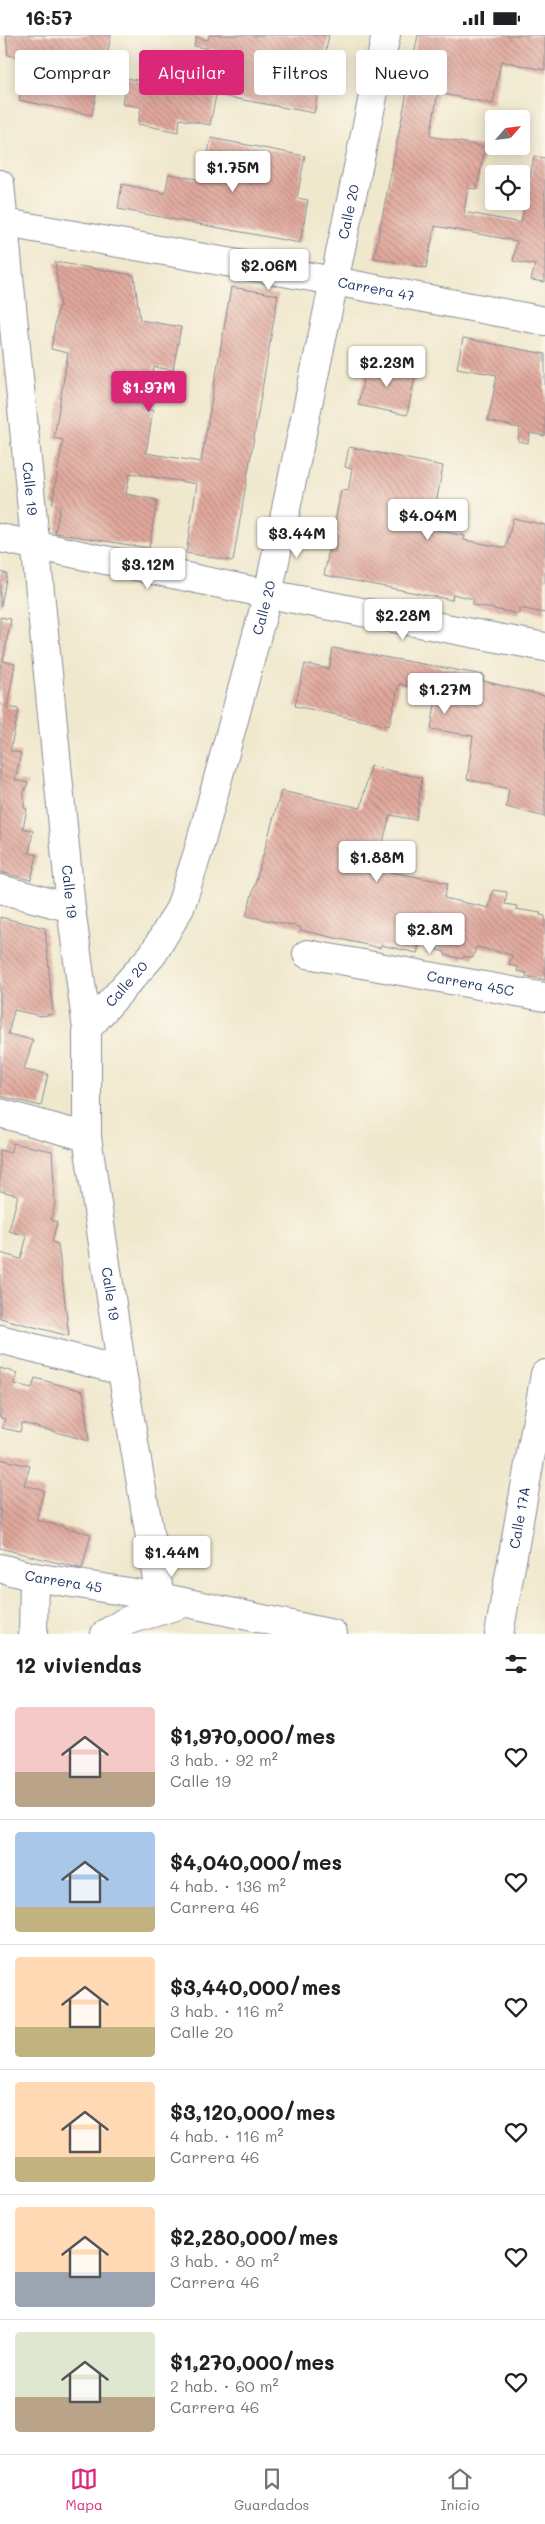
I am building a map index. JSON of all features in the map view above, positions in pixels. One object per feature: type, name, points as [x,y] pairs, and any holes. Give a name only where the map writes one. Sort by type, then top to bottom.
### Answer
[{"type":"street","name":"Calle 20","points":[[87,1029],[154,954],[180,908],[198,852],[268,594],[386,35]]},
{"type":"street","name":"Calle 19","points":[[0,184],[2,222],[37,545],[70,908],[87,1029],[87,1137],[122,1371],[160,1597]]},
{"type":"street","name":"Carrera 47","points":[[2,222],[334,281],[545,321]]},
{"type":"street","points":[[0,538],[268,594],[545,647]]},
{"type":"street","points":[[0,889],[70,908]]},
{"type":"street","name":"Carrera 45C","points":[[307,954],[545,997]]},
{"type":"street","points":[[0,1113],[87,1137]]},
{"type":"street","points":[[0,1339],[122,1371]]},
{"type":"street","name":"Calle 17A","points":[[499,1634],[545,1374]]},
{"type":"street","name":"Carrera 45","points":[[0,1568],[34,1577],[187,1603],[252,1626],[333,1634]]},
{"type":"street","points":[[32,1634],[34,1577]]},
{"type":"street","points":[[105,1634],[126,1621],[187,1603]]},
{"type":"building","points":[[6,35],[111,35],[108,50],[15,50],[15,56],[8,55]]},
{"type":"building","points":[[209,35],[329,35],[326,50],[254,50],[254,95],[317,95],[314,113],[216,95],[244,95],[244,50],[215,50],[194,46],[196,37],[208,40]]},
{"type":"building","points":[[418,35],[545,35],[545,70],[501,61],[493,104],[447,95],[447,50],[415,50]]},
{"type":"building","points":[[129,79],[139,80],[139,95],[216,95],[210,125],[180,119],[178,132],[138,124],[141,107],[122,104],[123,95],[129,95]]},
{"type":"building","points":[[20,95],[96,95],[92,115],[19,100]]},
{"type":"building","points":[[406,95],[438,95],[430,136],[485,147],[477,189],[468,188],[464,212],[521,223],[524,210],[530,210],[530,177],[534,156],[545,158],[545,282],[531,280],[535,265],[513,261],[517,241],[435,226],[426,268],[374,258]]},
{"type":"building","points":[[211,138],[305,156],[297,198],[308,200],[300,243],[118,209],[122,184],[165,193],[169,174],[203,180]]},
{"type":"building","points":[[55,262],[134,275],[140,320],[181,327],[173,370],[154,367],[147,410],[153,410],[146,453],[201,462],[231,287],[278,295],[233,561],[186,553],[197,484],[130,473],[126,494],[157,500],[149,548],[55,533],[60,506],[52,504],[63,440],[54,438],[68,353],[51,349],[58,307],[60,307]]},
{"type":"building","points":[[463,338],[545,354],[545,436],[530,433],[528,443],[518,441],[520,428],[488,421],[497,375],[457,368]]},
{"type":"building","points":[[367,362],[416,372],[407,415],[358,405]]},
{"type":"building","points":[[349,447],[443,466],[435,509],[440,510],[436,530],[465,536],[464,540],[506,548],[513,518],[545,525],[545,613],[519,608],[519,614],[473,605],[473,599],[453,594],[452,600],[324,575],[329,550],[335,552],[338,534],[333,533],[341,490],[348,491],[352,469],[345,467]]},
{"type":"building","points":[[0,572],[7,574],[1,606],[0,606]]},
{"type":"building","points":[[0,617],[11,619],[3,661],[15,664],[7,707],[19,709],[10,751],[21,753],[15,780],[28,783],[24,791],[24,808],[27,809],[23,828],[33,831],[29,853],[37,855],[31,880],[0,872]]},
{"type":"building","points":[[333,648],[484,675],[483,681],[545,696],[545,817],[506,807],[509,789],[467,779],[473,736],[431,729],[437,692],[399,684],[389,726],[295,706],[305,664],[329,669]]},
{"type":"building","points":[[370,766],[422,778],[416,820],[390,815],[376,869],[448,883],[444,898],[489,908],[493,890],[507,892],[505,904],[517,906],[516,909],[541,913],[540,915],[545,916],[545,980],[526,976],[527,973],[517,971],[518,967],[509,965],[512,955],[476,947],[473,958],[464,956],[463,959],[445,955],[445,952],[437,950],[438,941],[421,938],[417,953],[381,945],[380,948],[300,930],[300,927],[246,916],[281,791],[361,808]]},
{"type":"building","points":[[0,917],[45,928],[53,1014],[41,1016],[14,1010],[8,1034],[33,1040],[24,1070],[48,1074],[41,1106],[0,1096]]},
{"type":"building","points":[[13,1143],[52,1151],[55,1203],[51,1220],[57,1222],[52,1242],[58,1244],[69,1336],[0,1318],[0,1253],[21,1259],[27,1236],[9,1231],[18,1195],[0,1191],[0,1150],[10,1153]]},
{"type":"building","points":[[0,1368],[17,1373],[14,1384],[32,1388],[35,1378],[83,1391],[89,1441],[22,1423],[20,1432],[2,1428],[5,1419],[0,1418]]},
{"type":"building","points":[[0,1459],[30,1466],[24,1485],[44,1490],[36,1520],[91,1534],[82,1569],[0,1548]]}]
